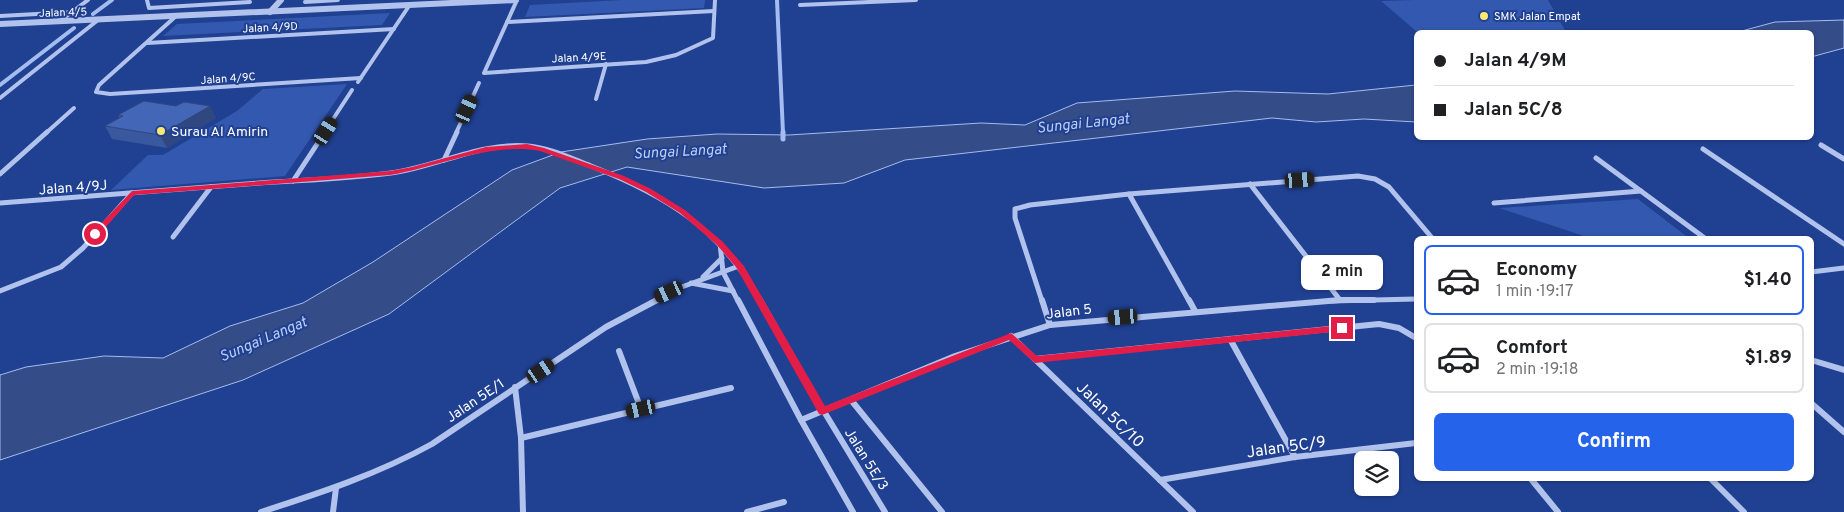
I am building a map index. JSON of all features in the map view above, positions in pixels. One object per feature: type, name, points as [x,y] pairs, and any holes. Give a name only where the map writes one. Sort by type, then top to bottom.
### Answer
[{"type":"street","points":[[58,22],[88,0]]},
{"type":"street","points":[[147,0],[150,8],[250,2]]},
{"type":"street","points":[[270,12],[281,0]]},
{"type":"street","points":[[305,2],[338,0]]},
{"type":"street","name":"Jalan 4/5","points":[[0,24],[516,0]]},
{"type":"street","name":"Jalan 4/9E","points":[[516,0],[484,72],[606,64],[661,59],[676,55],[713,38],[714,0]]},
{"type":"street","points":[[800,5],[916,0]]},
{"type":"street","points":[[358,82],[410,6]]},
{"type":"street","points":[[507,22],[714,11]]},
{"type":"street","points":[[0,16],[72,12]]},
{"type":"street","points":[[146,43],[175,17]]},
{"type":"street","points":[[0,98],[98,20]]},
{"type":"street","points":[[0,30],[7,24]]},
{"type":"street","name":"Jalan 4/9D","points":[[146,43],[394,29]]},
{"type":"street","name":"Jalan 4/9C","points":[[146,43],[99,85],[96,92],[119,94],[361,78]]},
{"type":"street","points":[[596,99],[606,64]]},
{"type":"street","points":[[444,160],[479,83]]},
{"type":"street","points":[[293,181],[352,90]]},
{"type":"street","points":[[0,174],[74,108]]},
{"type":"street","points":[[1821,145],[1844,159]]},
{"type":"street","name":"Jalan 4/9J","points":[[0,204],[402,172],[472,152],[527,146],[542,149],[621,177],[683,212],[720,243]]},
{"type":"street","points":[[1703,149],[1844,244]]},
{"type":"street","points":[[1596,158],[1702,236]]},
{"type":"street","points":[[1050,324],[1015,218],[1015,209],[1030,205],[1129,194],[1358,176],[1376,179],[1389,188],[1430,236]]},
{"type":"street","points":[[1250,184],[1340,300]]},
{"type":"street","points":[[173,237],[211,187]]},
{"type":"street","points":[[1494,203],[1641,191]]},
{"type":"street","points":[[0,291],[61,267],[83,248],[132,193]]},
{"type":"street","points":[[1129,194],[1195,311]]},
{"type":"street","points":[[720,243],[723,272],[800,420],[853,512]]},
{"type":"street","name":"Jalan 5E/3","points":[[720,243],[740,266],[822,411],[885,512]]},
{"type":"street","name":"Jalan 5E/1","points":[[702,279],[722,258]]},
{"type":"street","name":"Jalan 5E/1","points":[[260,512],[364,478],[407,459],[606,327],[660,296],[690,283],[740,266]]},
{"type":"street","points":[[1814,272],[1844,268]]},
{"type":"street","points":[[690,283],[733,291]]},
{"type":"street","name":"Jalan 5","points":[[800,420],[1011,336],[1050,324],[1340,300],[1414,299]]},
{"type":"street","points":[[1035,359],[1379,324],[1402,329],[1414,337]]},
{"type":"street","name":"Jalan 5C/10","points":[[1011,336],[1193,512]]},
{"type":"street","points":[[1230,339],[1295,457]]},
{"type":"street","points":[[619,351],[641,409]]},
{"type":"street","points":[[1814,361],[1844,370]]},
{"type":"street","points":[[516,387],[521,438],[523,512]]},
{"type":"street","points":[[521,438],[731,388]]},
{"type":"street","points":[[851,400],[942,512]]},
{"type":"street","points":[[1814,407],[1844,432]]},
{"type":"street","name":"Jalan 5C/9","points":[[1160,480],[1295,457],[1414,443]]},
{"type":"street","points":[[1534,481],[1558,512]]},
{"type":"street","points":[[1713,481],[1744,512]]},
{"type":"street","points":[[333,512],[336,488]]},
{"type":"street","points":[[747,512],[784,502]]},
{"type":"shaded area","points":[[622,0],[705,0],[704,8],[525,17],[530,5]]},
{"type":"shaded area","name":"SMK Jalan Empat","points":[[1548,0],[1565,30],[1415,30],[1381,1]]},
{"type":"shaded area","points":[[390,13],[382,25],[163,36],[177,24]]},
{"type":"shaded area","points":[[347,84],[285,176],[111,190],[148,155],[163,155],[237,111],[263,89]]},
{"type":"shaded area","points":[[1638,199],[1686,236],[1584,236],[1499,208]]},
{"type":"water","points":[[1844,20],[1844,48],[1814,56],[1814,30],[1745,30],[1775,22]]},
{"type":"water","name":"Sungai Langat","points":[[1414,85],[1414,122],[1364,119],[1316,122],[1272,118],[905,160],[844,183],[764,188],[627,167],[560,188],[389,314],[243,380],[0,460],[0,375],[26,367],[104,356],[163,358],[230,326],[303,303],[373,262],[512,170],[561,152],[647,139],[717,134],[789,135],[981,123],[1025,125],[1077,103],[1235,91],[1328,94]]},
{"type":"building","points":[[144,101],[176,106],[184,102],[210,106],[160,135],[105,126],[123,116],[118,115]]},
{"type":"waterway","points":[[93,14],[112,0]]},
{"type":"waterway","points":[[777,0],[783,133]]},
{"type":"waterway","points":[[0,85],[74,28]]},
{"type":"waterway","points":[[783,133],[783,139]]},
{"type":"place","name":"SMK Jalan Empat","points":[[1484,16]]},
{"type":"place","name":"Surau Al Amirin","points":[[161,131]]},
{"type":"route","points":[[95,234],[132,193],[402,172],[486,149],[527,146],[542,149],[621,177],[648,191],[683,212],[720,243],[740,266],[822,411],[935,364],[1011,336],[1035,359],[1342,328]]}]
